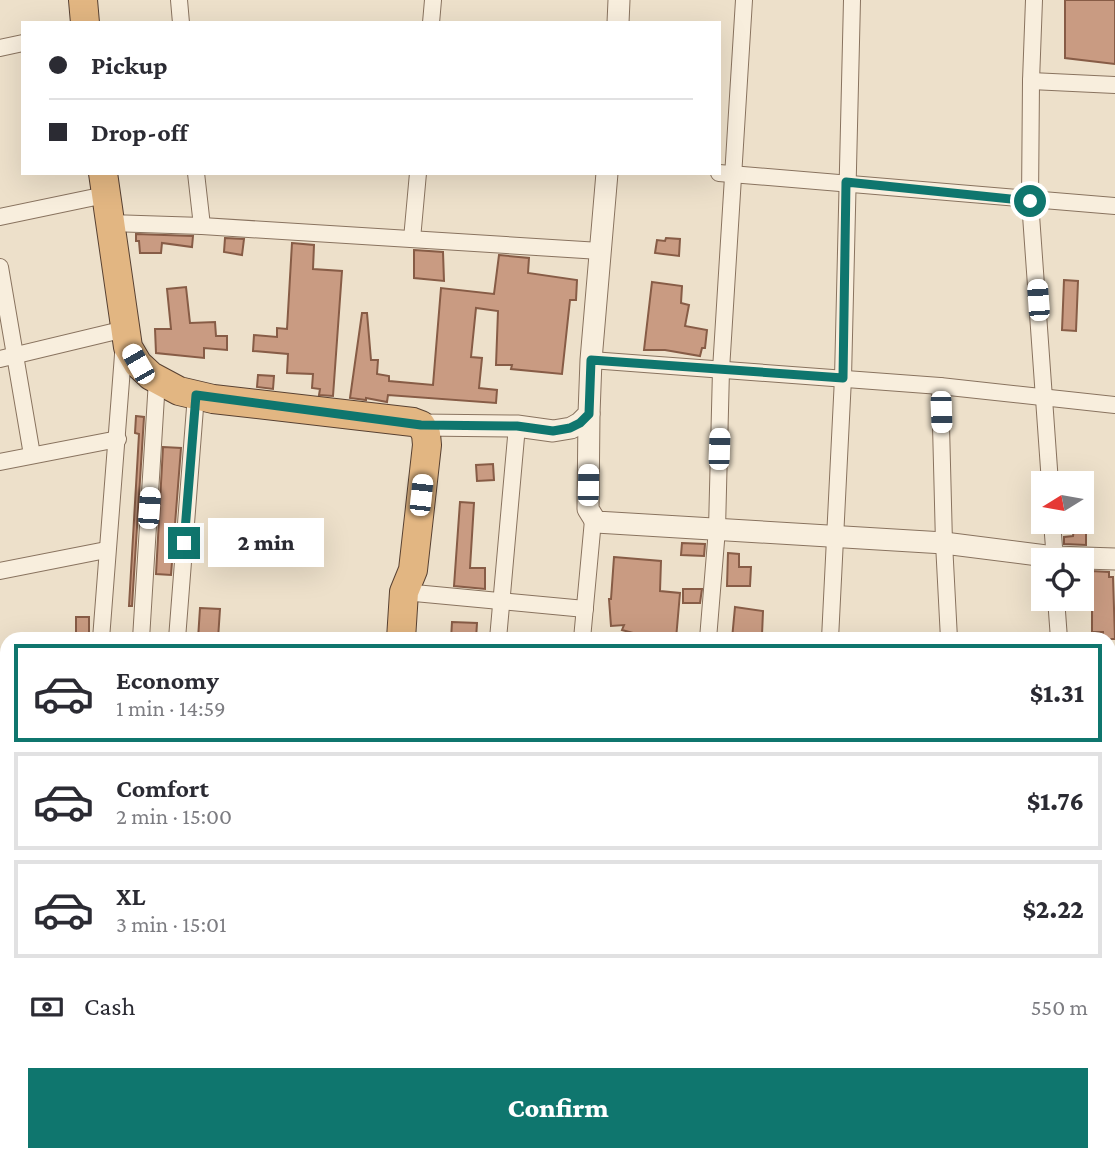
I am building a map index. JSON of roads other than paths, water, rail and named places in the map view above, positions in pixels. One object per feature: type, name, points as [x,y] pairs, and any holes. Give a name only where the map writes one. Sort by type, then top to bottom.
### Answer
[{"type":"highway","points":[[83,0],[85,21]]},
{"type":"highway","points":[[106,197],[128,346],[138,364],[157,380],[179,391],[196,395],[421,425],[426,434],[426,445],[411,585],[402,632]]},
{"type":"highway","points":[[411,585],[414,632]]},
{"type":"street","points":[[179,0],[181,21]]},
{"type":"street","points":[[431,21],[433,0]]},
{"type":"street","points":[[618,21],[619,0]]},
{"type":"street","points":[[709,632],[717,529],[725,174],[744,0]]},
{"type":"street","points":[[830,632],[843,378],[852,0]]},
{"type":"street","points":[[1034,0],[1030,201],[1049,471]]},
{"type":"street","points":[[0,48],[21,43]]},
{"type":"street","points":[[1031,81],[1115,85]]},
{"type":"street","points":[[725,174],[1115,206]]},
{"type":"street","points":[[196,175],[202,226]]},
{"type":"street","points":[[412,239],[418,175]]},
{"type":"street","points":[[583,632],[593,520],[588,509],[591,360],[607,175]]},
{"type":"street","points":[[0,217],[106,197],[202,226],[600,251]]},
{"type":"street","points":[[0,267],[8,358],[32,455]]},
{"type":"street","points":[[8,358],[125,329],[101,632]]},
{"type":"street","points":[[591,360],[940,386],[1115,405]]},
{"type":"street","points":[[141,632],[157,380]]},
{"type":"street","points":[[940,386],[948,632]]},
{"type":"street","points":[[178,632],[196,395]]},
{"type":"street","points":[[421,425],[517,426],[553,431],[570,428],[589,414]]},
{"type":"street","points":[[499,632],[517,426]]},
{"type":"street","points":[[0,462],[118,439]]},
{"type":"street","points":[[593,520],[600,523],[944,543],[1031,555]]},
{"type":"street","points":[[0,571],[106,550]]},
{"type":"street","points":[[1094,559],[1115,559]]},
{"type":"street","points":[[411,585],[503,603],[585,609]]},
{"type":"street","points":[[1057,611],[1058,632]]}]
